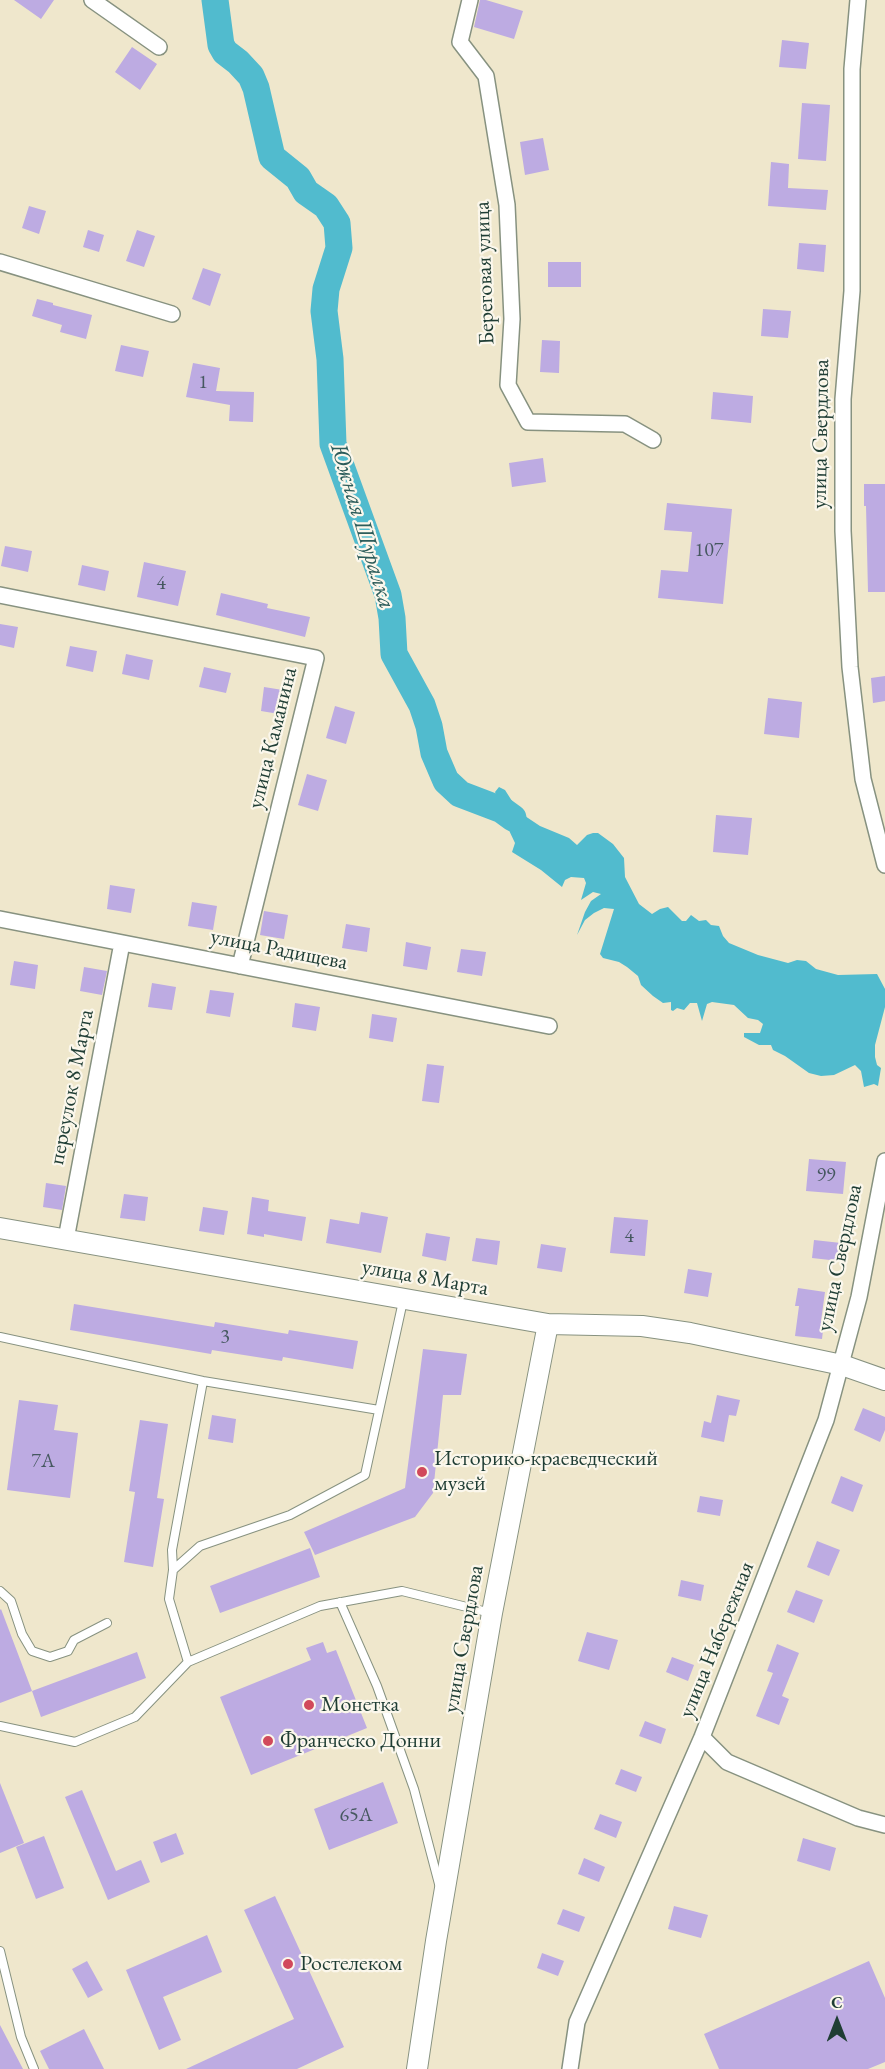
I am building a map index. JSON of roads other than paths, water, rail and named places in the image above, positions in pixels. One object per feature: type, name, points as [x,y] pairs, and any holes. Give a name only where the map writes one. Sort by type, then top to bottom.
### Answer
[{"type":"street","points":[[92,0],[159,47]]},
{"type":"street","name":"Береговая улица","points":[[470,0],[460,42],[486,76],[507,205],[512,319],[508,385],[528,422],[625,424],[653,440]]},
{"type":"street","name":"улица Свердлова","points":[[858,0],[852,69],[852,291],[843,399],[842,481],[850,667],[864,778],[881,837],[885,865]]},
{"type":"street","points":[[0,262],[172,314]]},
{"type":"street","name":"улица Каманина","points":[[0,595],[316,658],[240,966]]},
{"type":"street","name":"улица Радищева","points":[[0,919],[549,1026]]},
{"type":"street","name":"переулок 8 Марта","points":[[66,1239],[122,943]]},
{"type":"street","name":"улица Свердлова","points":[[842,1365],[859,1297],[885,1161]]},
{"type":"street","name":"улица 8 Марта","points":[[0,1228],[548,1324],[642,1326],[690,1333],[842,1365],[885,1380]]},
{"type":"street","name":"улица Свердлова","points":[[417,2069],[492,1613],[548,1324]]},
{"type":"street","name":"улица Набережная","points":[[842,1365],[818,1442],[702,1737],[727,1762],[858,1818],[885,1825]]},
{"type":"street","points":[[570,2069],[577,2022],[702,1737]]},
{"type":"lane","points":[[173,1569],[200,1546],[290,1515],[365,1475],[404,1298]]},
{"type":"lane","points":[[0,1337],[203,1381],[379,1410]]},
{"type":"lane","points":[[188,1662],[168,1599],[173,1569],[172,1550],[203,1381]]},
{"type":"lane","points":[[0,1591],[11,1601],[22,1634],[32,1651],[50,1657],[68,1651],[74,1640],[107,1623]]},
{"type":"lane","points":[[0,1726],[75,1742],[135,1717],[188,1662],[320,1606],[402,1591],[492,1613]]},
{"type":"lane","points":[[340,1602],[377,1686],[414,1790],[443,1900]]},
{"type":"lane","points":[[0,1951],[21,2037],[34,2069]]},
{"type":"water","points":[[499,787],[505,790],[519,812],[540,826],[569,838],[577,845],[587,835],[593,833],[598,833],[613,844],[624,858],[625,877],[639,904],[652,914],[668,907],[682,921],[686,921],[691,915],[699,921],[706,920],[711,925],[719,926],[729,943],[758,955],[788,963],[797,960],[806,961],[816,969],[838,975],[877,974],[885,989],[885,1007],[875,1045],[877,1065],[881,1068],[878,1086],[874,1084],[864,1087],[861,1071],[855,1065],[834,1075],[821,1076],[809,1073],[773,1050],[771,1045],[759,1045],[744,1037],[744,1033],[760,1033],[763,1024],[758,1020],[748,1018],[734,1005],[712,1002],[707,1004],[702,1021],[697,1003],[690,1003],[684,1010],[677,1008],[673,1011],[671,1002],[663,1003],[653,996],[641,985],[638,976],[627,967],[619,962],[603,958],[600,954],[614,909],[604,908],[594,913],[585,920],[577,935],[591,901],[601,894],[593,892],[581,900],[586,883],[584,878],[571,877],[565,880],[562,887],[541,870],[512,852],[515,843],[506,824],[501,816],[484,807],[481,802],[498,799],[495,792]]},
{"type":"waterway","name":"Южная Шуралка","points":[[215,0],[221,45],[225,52],[251,76],[256,88],[272,157],[298,178],[306,192],[326,206],[337,223],[339,248],[326,289],[324,311],[330,359],[333,444],[388,595],[394,654],[422,705],[434,753],[446,781],[460,794],[502,810],[513,818]]},
{"type":"place","name":"Историко-краеведческий музей","points":[[422,1472]]},
{"type":"place","name":"Монетка","points":[[309,1705]]},
{"type":"place","name":"Франческо Донни","points":[[268,1741]]},
{"type":"place","name":"Ростелеком","points":[[288,1964]]}]
